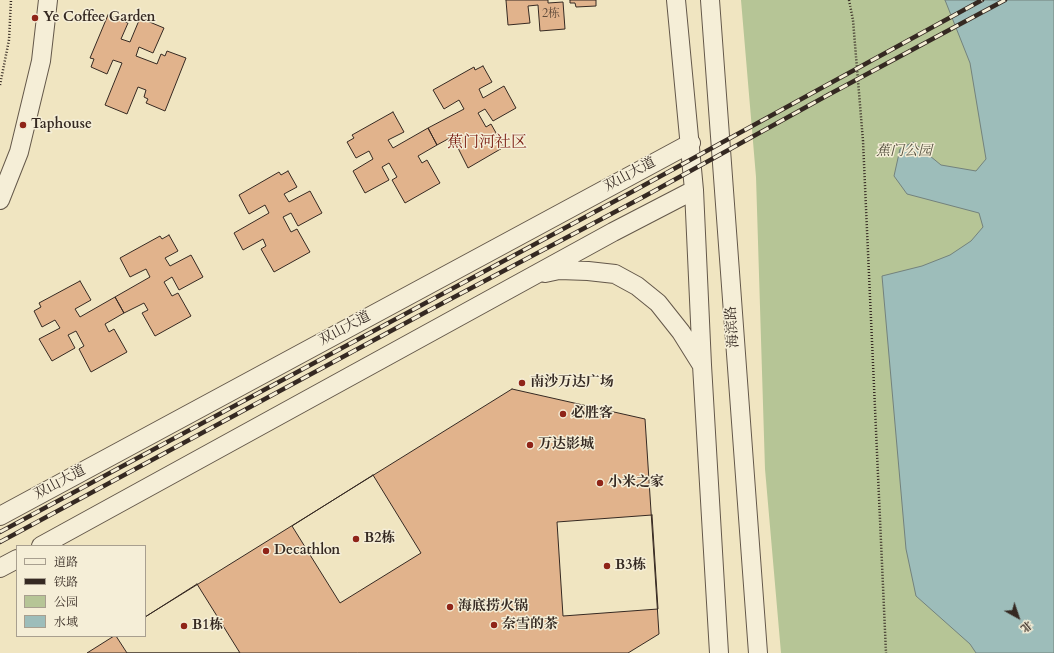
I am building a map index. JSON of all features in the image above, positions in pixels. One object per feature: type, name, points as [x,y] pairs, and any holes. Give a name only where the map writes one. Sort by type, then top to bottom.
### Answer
[{"type":"street","points":[[0,200],[19,152],[41,60],[48,0]]},
{"type":"street","points":[[676,0],[691,143],[719,653]]},
{"type":"street","name":"海滨路","points":[[710,0],[758,653]]},
{"type":"street","name":"双山大道","points":[[0,516],[691,143]]},
{"type":"street","points":[[43,545],[537,274],[694,190]]},
{"type":"street","points":[[537,274],[559,270],[615,274],[637,286],[658,303],[681,332],[702,365]]},
{"type":"street","points":[[0,568],[16,560]]},
{"type":"path","points":[[0,85],[9,40],[11,0]]},
{"type":"path","points":[[849,0],[853,20],[863,141],[886,653]]},
{"type":"green space","name":"蕉门公园","points":[[741,0],[1054,0],[1054,653],[781,653],[765,469],[756,177]]},
{"type":"water","points":[[945,0],[1054,0],[1054,653],[976,653],[970,644],[916,596],[906,549],[882,276],[922,266],[950,255],[971,241],[983,227],[979,213],[907,194],[894,176],[900,149],[913,142],[941,165],[976,171],[986,159],[970,63]]},
{"type":"building","points":[[506,0],[548,0],[548,3],[563,2],[565,29],[540,31],[538,5],[528,6],[530,23],[508,25]]},
{"type":"building","points":[[570,0],[596,0],[596,6],[576,7],[575,3],[570,3]]},
{"type":"building","points":[[108,15],[128,23],[121,39],[130,42],[140,18],[164,28],[153,53],[139,47],[136,56],[157,64],[161,54],[165,56],[167,51],[186,58],[165,111],[146,103],[148,99],[144,97],[146,90],[138,87],[127,114],[105,105],[122,63],[113,60],[107,74],[91,67],[94,59],[90,58]]},
{"type":"building","points":[[483,66],[492,82],[479,89],[483,98],[504,86],[516,108],[493,121],[485,109],[478,113],[486,127],[491,124],[504,147],[468,168],[456,144],[461,141],[457,134],[437,145],[428,128],[464,109],[459,100],[444,109],[433,90],[474,67],[475,70]]},
{"type":"building","points":[[393,112],[404,132],[388,140],[393,148],[428,128],[437,145],[418,156],[422,163],[427,160],[440,183],[405,203],[392,180],[397,177],[389,163],[382,167],[389,180],[365,193],[353,171],[373,159],[369,151],[356,158],[347,142],[354,138],[352,135]]},
{"type":"building","points":[[288,171],[297,187],[284,194],[289,202],[310,191],[322,213],[298,226],[291,213],[283,217],[291,232],[297,229],[310,252],[274,272],[261,249],[266,246],[263,239],[243,250],[234,233],[269,213],[265,205],[249,214],[239,195],[279,172],[281,175]]},
{"type":"building","points":[[169,235],[178,251],[165,258],[170,266],[191,255],[203,277],[179,290],[172,277],[164,282],[172,296],[178,293],[191,316],[155,336],[142,313],[148,310],[144,303],[124,313],[115,297],[150,277],[146,269],[130,277],[120,258],[160,236],[162,239]]},
{"type":"building","points":[[80,281],[91,300],[75,309],[80,317],[115,297],[124,313],[105,324],[109,332],[114,329],[127,352],[91,372],[79,349],[84,346],[76,331],[68,335],[75,348],[52,361],[39,339],[60,328],[55,320],[42,327],[34,311],[41,307],[39,303]]},
{"type":"building","points":[[512,389],[645,419],[659,634],[628,653],[87,653],[112,637],[146,637],[146,616]]},
{"type":"building","name":"B2栋","points":[[373,475],[421,553],[340,603],[292,526]]},
{"type":"building","name":"B3栋","points":[[652,515],[658,609],[563,616],[557,522]]},
{"type":"building","name":"B1栋","points":[[197,584],[240,653],[127,653],[117,637],[146,637],[146,616]]},
{"type":"railway","points":[[0,532],[628,194],[982,0]]},
{"type":"railway","points":[[0,542],[426,312],[645,196],[828,95],[1005,0]]},
{"type":"place","name":"Ye Coffee Garden","points":[[35,18]]},
{"type":"place","name":"Taphouse","points":[[23,125]]},
{"type":"place","name":"南沙万达广场","points":[[522,383]]},
{"type":"place","name":"必胜客","points":[[563,414]]},
{"type":"place","name":"万达影城","points":[[530,445]]},
{"type":"place","name":"小米之家","points":[[600,483]]},
{"type":"place","name":"B2栋","points":[[356,539]]},
{"type":"place","name":"Decathlon","points":[[266,551]]},
{"type":"place","name":"B3栋","points":[[607,566]]},
{"type":"place","name":"海底捞火锅","points":[[450,607]]},
{"type":"place","name":"奈雪的茶","points":[[494,625]]},
{"type":"place","name":"B1栋","points":[[184,626]]},
{"type":"district","name":"蕉门河社区","points":[[487,143]]}]
